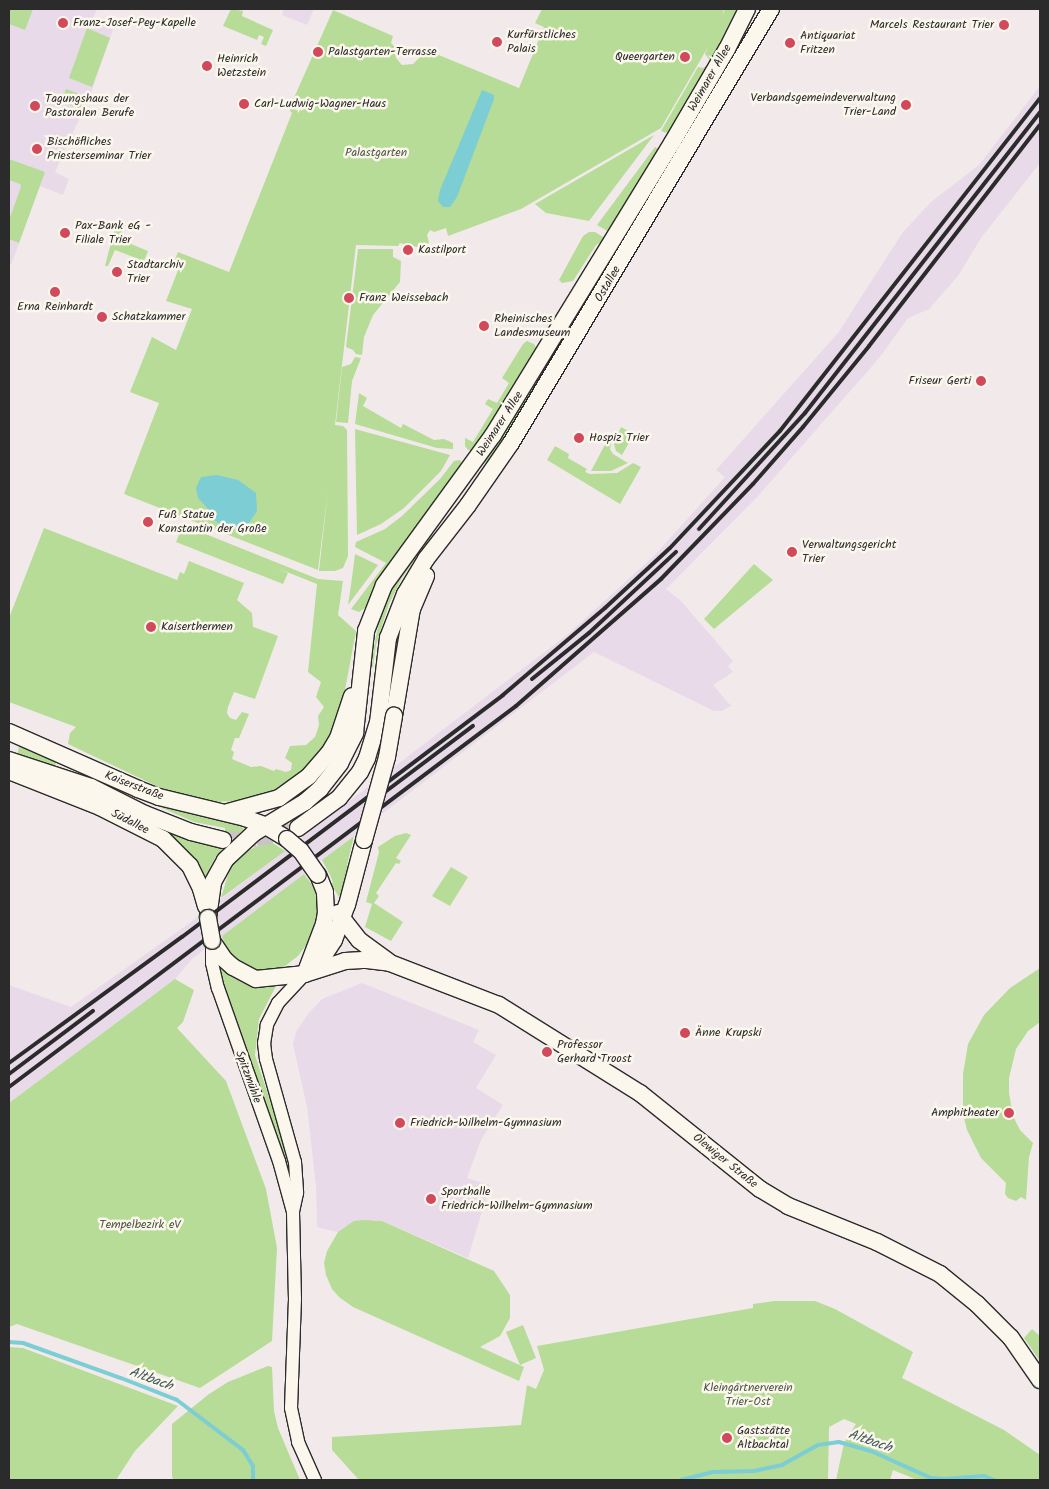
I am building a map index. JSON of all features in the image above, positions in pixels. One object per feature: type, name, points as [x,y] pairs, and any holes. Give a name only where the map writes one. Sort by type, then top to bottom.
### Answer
[{"type":"main road","name":"Weimarer Allee","points":[[264,826],[305,802],[320,789],[344,756],[355,734],[366,631],[384,585],[493,435],[672,143],[727,50],[747,9]]},
{"type":"main road","name":"Ostallee","points":[[434,553],[511,443],[772,9]]},
{"type":"main road","points":[[304,974],[314,968],[326,953],[342,919],[387,757],[412,609],[432,566],[434,553]]},
{"type":"main road","points":[[293,834],[339,798],[360,772],[367,758],[378,723],[384,659],[396,614],[417,572],[434,553]]},
{"type":"main road","points":[[226,812],[279,798],[304,781],[329,753],[342,728],[366,631]]},
{"type":"main road","points":[[11,733],[14,756],[9,764],[91,787],[145,814],[185,830],[224,840]]},
{"type":"main road","name":"Kaiserstraße","points":[[11,733],[159,797],[226,812],[264,826]]},
{"type":"main road","name":"Südallee","points":[[9,764],[163,839],[184,858],[194,872],[204,898],[208,918]]},
{"type":"main road","points":[[264,826],[293,834],[301,851],[318,875],[325,892],[342,919],[359,940],[390,963],[368,960],[345,961],[304,974],[262,980],[250,977],[228,962],[212,941],[208,918],[210,896],[217,872],[233,850],[264,826]]},
{"type":"main road","points":[[304,974],[324,924],[325,892]]},
{"type":"main road","name":"Olewiger Straße","points":[[390,963],[499,1005],[525,1019],[640,1093],[760,1189],[788,1206],[877,1242],[940,1274],[977,1304],[1011,1338],[1040,1380]]},
{"type":"street","name":"Spitzmühle","points":[[212,941],[212,963],[218,988],[279,1161],[293,1212]]},
{"type":"street","name":"Spitzmühle","points":[[304,974],[278,1003],[267,1025],[264,1043],[266,1059],[295,1162],[297,1193],[293,1212],[295,1299],[291,1408],[298,1442],[315,1480]]},
{"type":"shaded area","name":"Bischöfliches Priesterseminar Trier","points":[[9,9],[97,9],[92,20],[113,30],[91,93],[55,172],[69,179],[63,195],[40,186],[11,265],[9,264]]},
{"type":"shaded area","points":[[284,9],[314,9],[307,25],[282,15]]},
{"type":"shaded area","points":[[1040,86],[1040,163],[981,238],[958,276],[929,309],[908,318],[880,357],[758,496],[666,589],[680,600],[733,661],[728,666],[733,672],[713,685],[731,706],[722,711],[714,711],[594,652],[192,959],[175,979],[9,1103],[9,985],[71,1007],[191,922],[567,635],[654,556],[725,477],[716,470],[838,333],[903,232],[931,202],[979,165]]},
{"type":"shaded area","name":"Friedrich-Wilhelm-Gymnasium","points":[[362,983],[479,1030],[473,1042],[496,1055],[476,1088],[503,1105],[481,1140],[467,1178],[490,1185],[468,1258],[382,1221],[375,1220],[345,1227],[338,1232],[317,1227],[316,1186],[307,1107],[293,1044],[296,1032],[308,1014],[322,999]]},
{"type":"green space","points":[[9,9],[33,9],[25,30],[9,24]]},
{"type":"green space","points":[[231,9],[243,11],[242,16],[273,30],[266,46],[261,44],[264,37],[259,35],[257,40],[223,26]]},
{"type":"green space","name":"Palastgarten","points":[[542,9],[724,9],[722,16],[725,9],[740,9],[731,30],[670,134],[661,131],[698,67],[703,68],[709,64],[709,59],[705,54],[708,47],[661,128],[521,209],[448,236],[446,228],[434,232],[430,230],[427,235],[429,243],[417,247],[400,243],[398,246],[356,245],[335,425],[343,426],[347,430],[348,556],[343,568],[335,571],[319,571],[328,489],[318,570],[124,494],[159,403],[130,392],[152,337],[176,350],[192,309],[166,301],[180,265],[174,262],[178,252],[229,272],[292,113],[290,111],[293,100],[333,10],[393,36],[391,43],[395,47],[396,58],[402,65],[413,64],[420,57],[427,55],[429,51],[519,88],[544,27],[535,23]]},
{"type":"green space","points":[[87,28],[110,38],[92,87],[69,78]]},
{"type":"green space","points":[[66,89],[85,96],[80,109],[61,101]]},
{"type":"green space","points":[[654,135],[589,221],[546,213],[535,204]]},
{"type":"green space","points":[[655,147],[661,150],[609,232],[597,225]]},
{"type":"green space","points":[[9,159],[45,172],[19,243],[9,239],[9,220],[21,187],[20,184],[9,180]]},
{"type":"green space","points":[[115,227],[123,229],[119,239],[148,251],[144,261],[115,250],[108,266],[105,266]]},
{"type":"green space","points":[[589,232],[595,232],[606,239],[596,245],[573,281],[562,283],[559,280],[583,236]]},
{"type":"green space","points":[[358,249],[393,249],[393,257],[401,261],[400,282],[373,315],[364,337],[362,355],[356,354],[353,350],[346,347]]},
{"type":"green space","points":[[574,315],[579,318],[490,464],[484,462]]},
{"type":"green space","points":[[527,341],[534,344],[537,349],[474,451],[468,450],[465,446],[465,438],[473,442],[493,409],[485,404],[488,399],[497,403],[509,383],[502,378],[523,344]]},
{"type":"green space","points":[[355,357],[361,358],[352,381],[348,423],[336,422],[342,367],[351,364]]},
{"type":"green space","points":[[359,393],[367,398],[363,406],[401,428],[403,424],[434,440],[444,439],[453,443],[453,449],[437,448],[355,424]]},
{"type":"green space","points":[[621,427],[634,434],[622,455],[616,451],[614,444]]},
{"type":"green space","points":[[355,429],[450,455],[441,471],[404,508],[381,524],[357,535]]},
{"type":"green space","points":[[609,437],[612,439],[610,449],[613,454],[628,463],[611,471],[591,471]]},
{"type":"green space","points":[[555,446],[569,454],[568,458],[587,469],[585,472],[590,474],[617,473],[633,463],[641,467],[620,504],[547,460]]},
{"type":"green space","points":[[460,460],[463,465],[389,564],[365,608],[359,612],[351,609],[386,563],[355,547],[356,542],[385,529],[402,516],[440,479],[454,461]]},
{"type":"green space","points":[[183,525],[318,579],[343,581],[338,615],[356,631],[345,690],[334,730],[311,765],[279,790],[239,801],[212,802],[165,790],[68,744],[70,733],[76,727],[9,702],[9,618],[44,528],[177,580],[180,572],[184,574],[189,561],[244,583],[237,600],[252,613],[253,627],[278,636],[255,699],[234,692],[228,707],[227,713],[230,718],[236,720],[242,712],[249,714],[239,738],[235,738],[231,750],[234,752],[232,759],[251,767],[261,766],[274,771],[276,769],[286,772],[291,770],[292,763],[285,758],[290,746],[306,745],[315,737],[319,725],[318,716],[324,707],[316,697],[321,682],[308,672],[317,584],[277,568],[288,573],[283,584],[176,542]]},
{"type":"green space","points":[[432,531],[433,534],[402,578],[389,604],[376,645],[373,667],[370,667],[379,621],[390,590]]},
{"type":"green space","points":[[355,554],[378,565],[348,605],[351,585]]},
{"type":"green space","points":[[754,564],[773,580],[714,629],[704,619]]},
{"type":"green space","points":[[19,746],[56,762],[55,766],[17,757]]},
{"type":"green space","points":[[137,797],[239,824],[244,829],[216,856],[205,877],[197,863],[177,841],[137,816],[224,844],[225,828],[194,822]]},
{"type":"green space","points":[[406,833],[411,835],[396,858],[401,861],[399,864],[396,863],[376,893],[379,896],[374,903],[403,922],[391,941],[365,927],[372,904],[366,902],[379,852],[378,847],[395,836]]},
{"type":"green space","points":[[354,836],[347,865],[350,866],[342,894],[339,897],[331,884],[333,882],[322,860]]},
{"type":"green space","points":[[268,840],[285,851],[221,898],[233,864],[246,852]]},
{"type":"green space","points":[[451,867],[468,877],[450,906],[432,896]]},
{"type":"green space","points":[[304,874],[318,893],[318,921],[311,939],[298,956],[281,969],[254,973],[227,953],[222,936]]},
{"type":"green space","points":[[1040,968],[1040,1022],[1028,1031],[1016,1049],[1009,1078],[1009,1093],[1013,1116],[1020,1130],[1033,1143],[1029,1157],[1026,1200],[1021,1197],[1016,1201],[1008,1198],[1005,1194],[1006,1183],[981,1158],[967,1130],[963,1114],[963,1074],[968,1044],[984,1015],[1010,988]]},
{"type":"green space","points":[[222,969],[249,984],[276,986],[259,1019],[255,1055],[279,1128],[287,1162],[284,1162],[230,1012],[220,972]]},
{"type":"green space","name":"Tempelbezirk eV","points":[[175,979],[194,990],[183,1022],[177,1028],[226,1081],[266,1189],[277,1248],[272,1341],[200,1388],[17,1324],[9,1327],[9,1103]]},
{"type":"green space","points":[[354,1221],[382,1221],[494,1271],[510,1295],[510,1318],[500,1336],[480,1347],[524,1367],[519,1381],[353,1307],[339,1297],[332,1289],[326,1275],[324,1263],[327,1251],[338,1232]]},
{"type":"green space","name":"Kleingärtnerverein Trier-Ost","points":[[775,1301],[815,1301],[835,1309],[913,1352],[902,1378],[1004,1430],[1040,1455],[1040,1480],[917,1480],[893,1470],[890,1480],[836,1480],[844,1443],[856,1424],[844,1419],[829,1427],[828,1480],[359,1480],[332,1450],[332,1437],[521,1425],[527,1385],[536,1389],[544,1370],[537,1346],[753,1308],[753,1304]]},
{"type":"green space","points":[[523,1325],[536,1358],[520,1365],[506,1332]]},
{"type":"green space","points":[[1032,1329],[1040,1336],[1040,1361],[1024,1338]]},
{"type":"green space","points":[[9,1347],[23,1348],[178,1406],[135,1451],[116,1480],[9,1480]]},
{"type":"green space","points":[[268,1366],[272,1367],[274,1411],[278,1428],[300,1480],[174,1480],[172,1477],[172,1424],[209,1394],[228,1382]]},
{"type":"water","points":[[482,90],[494,95],[494,99],[457,197],[450,207],[443,207],[438,201],[440,190]]},
{"type":"water","points":[[217,475],[238,480],[256,493],[257,511],[249,523],[235,528],[220,524],[212,518],[208,509],[198,498],[196,488],[201,477]]},
{"type":"waterway","name":"Altbach","points":[[9,1342],[23,1343],[177,1400],[243,1450],[253,1466],[253,1480]]},
{"type":"waterway","name":"Altbach","points":[[681,1480],[712,1472],[754,1471],[782,1465],[818,1445],[839,1442],[871,1451],[931,1478],[984,1476],[994,1480]]},
{"type":"tunnel","points":[[223,840],[256,839],[290,831]]},
{"type":"railway","points":[[9,1063],[182,937],[503,695],[605,608],[670,548],[780,431],[1040,98]]},
{"type":"railway","points":[[699,529],[805,413],[1040,112]]},
{"type":"railway","points":[[9,1087],[516,706],[661,579],[753,484],[803,427],[869,346],[1040,125]]},
{"type":"railway","points":[[532,679],[589,633],[676,552]]},
{"type":"railway","points":[[381,795],[473,726]]},
{"type":"railway","points":[[9,1074],[93,1011]]},
{"type":"place","name":"Franz-Josef-Pey-Kapelle","points":[[63,23]]},
{"type":"place","name":"Marcels Restaurant Trier","points":[[1004,25]]},
{"type":"place","name":"Kurfürstliches Palais","points":[[497,42]]},
{"type":"place","name":"Antiquariat Fritzen","points":[[790,43]]},
{"type":"place","name":"Palastgarten-Terrasse","points":[[318,52]]},
{"type":"place","name":"Queergarten","points":[[685,57]]},
{"type":"place","name":"Heinrich Wetzstein","points":[[207,66]]},
{"type":"place","name":"Carl-Ludwig-Wagner-Haus","points":[[244,104]]},
{"type":"place","name":"Verbandsgemeindeverwaltung Trier-Land","points":[[906,105]]},
{"type":"place","name":"Tagungshaus der Pastoralen Berufe","points":[[35,106]]},
{"type":"place","name":"Bischöfliches Priesterseminar Trier","points":[[37,149]]},
{"type":"place","name":"Pax-Bank eG - Filiale Trier","points":[[65,233]]},
{"type":"place","name":"Kastilport","points":[[408,250]]},
{"type":"place","name":"Stadtarchiv Trier","points":[[117,272]]},
{"type":"place","name":"Erna Reinhardt","points":[[55,292]]},
{"type":"place","name":"Franz Weissebach","points":[[349,298]]},
{"type":"place","name":"Schatzkammer","points":[[102,317]]},
{"type":"place","name":"Rheinisches Landesmuseum","points":[[484,326]]},
{"type":"place","name":"Friseur Gerti","points":[[981,381]]},
{"type":"place","name":"Hospiz Trier","points":[[579,438]]},
{"type":"place","name":"Fuß Statue Konstantin der Große","points":[[148,522]]},
{"type":"place","name":"Verwaltungsgericht Trier","points":[[792,552]]},
{"type":"place","name":"Kaiserthermen","points":[[151,627]]},
{"type":"place","name":"Änne Krupski","points":[[685,1033]]},
{"type":"place","name":"Professor Gerhard Troost","points":[[547,1052]]},
{"type":"place","name":"Amphitheater","points":[[1009,1113]]},
{"type":"place","name":"Friedrich-Wilhelm-Gymnasium","points":[[400,1123]]},
{"type":"place","name":"Sporthalle Friedrich-Wilhelm-Gymnasium","points":[[431,1199]]},
{"type":"place","name":"Gaststätte Altbachtal","points":[[727,1438]]}]
